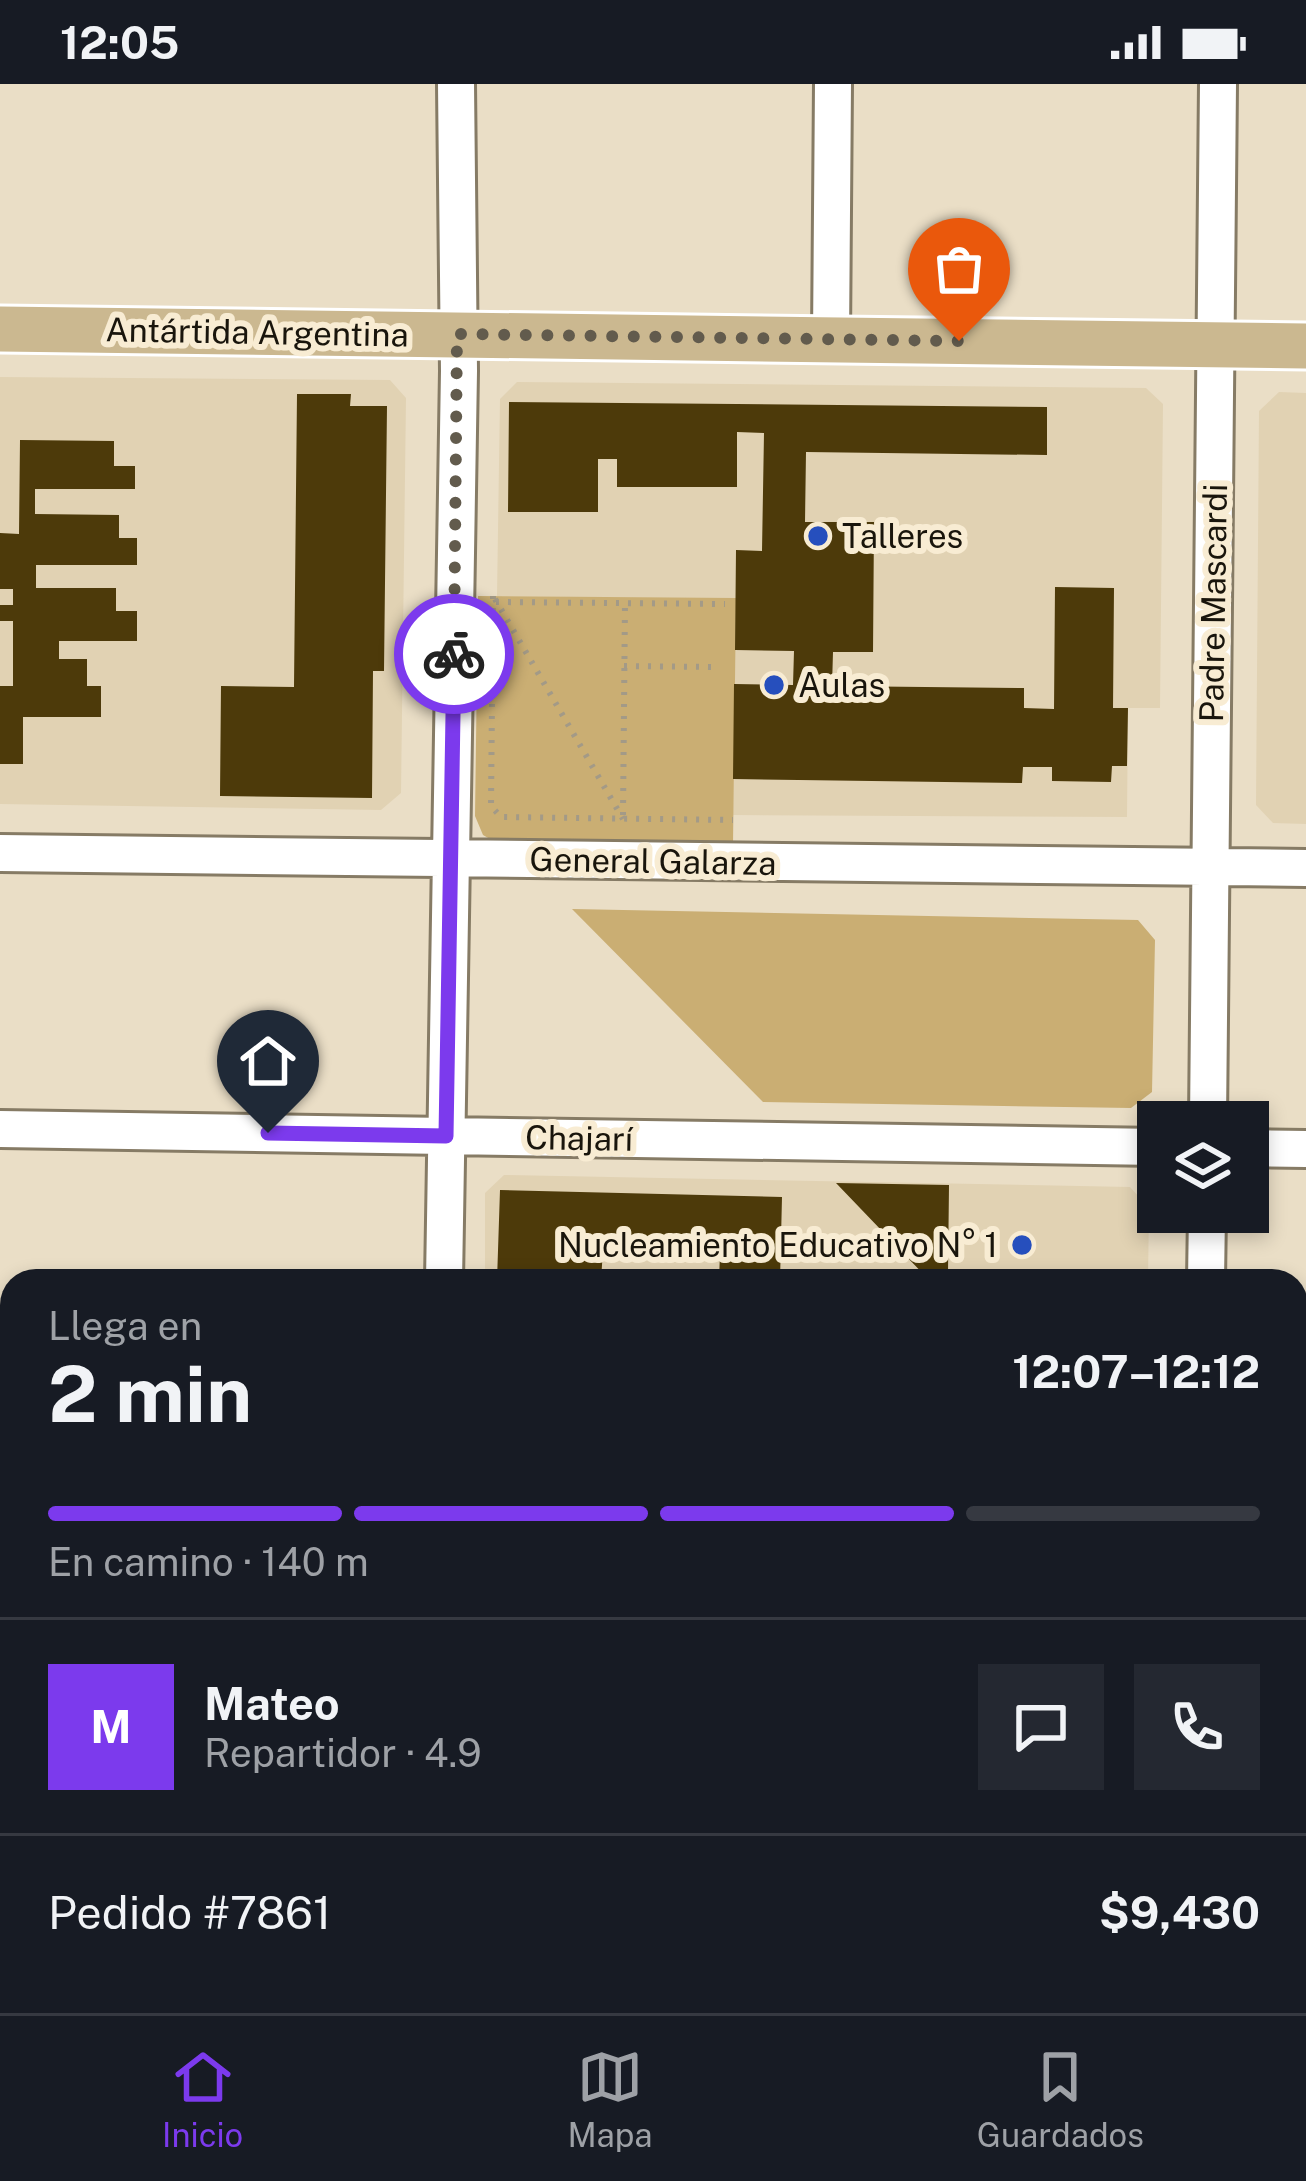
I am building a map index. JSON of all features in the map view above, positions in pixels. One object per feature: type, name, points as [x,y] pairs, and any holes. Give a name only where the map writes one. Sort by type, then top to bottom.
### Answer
[{"type":"main road","name":"Antártida Argentina","points":[[0,329],[1306,346]]},
{"type":"street","points":[[444,1269],[456,84]]},
{"type":"street","points":[[831,339],[833,84]]},
{"type":"street","name":"Padre Mascardi","points":[[1208,1101],[1218,84]]},
{"type":"street","name":"General Galarza","points":[[0,853],[1306,868]]},
{"type":"street","name":"Chajarí","points":[[0,1129],[1137,1147]]},
{"type":"street","points":[[1269,1148],[1306,1149]]},
{"type":"street","points":[[1206,1269],[1207,1233]]},
{"type":"path","points":[[623,818],[493,596],[491,806],[501,817],[733,820]]},
{"type":"path","points":[[496,602],[725,604]]},
{"type":"path","points":[[623,818],[625,603]]},
{"type":"path","points":[[624,666],[715,667]]},
{"type":"shaded area","points":[[0,377],[390,380],[406,398],[401,793],[381,810],[0,804]]},
{"type":"shaded area","points":[[517,382],[1146,388],[1163,404],[1160,708],[1128,708],[1127,817],[733,815],[735,599],[497,596],[500,399]]},
{"type":"shaded area","points":[[1279,392],[1306,393],[1306,824],[1273,823],[1256,805],[1259,411]]},
{"type":"shaded area","points":[[478,596],[736,598],[733,845],[495,842],[483,835],[475,816]]},
{"type":"shaded area","points":[[572,909],[1138,920],[1155,940],[1152,1092],[1131,1108],[763,1102]]},
{"type":"shaded area","points":[[504,1175],[1130,1187],[1137,1195],[1137,1233],[1149,1233],[1148,1269],[485,1269],[485,1193]]},
{"type":"building","points":[[297,394],[351,394],[350,406],[387,406],[384,671],[373,671],[372,798],[220,796],[221,686],[294,687]]},
{"type":"building","points":[[509,402],[1047,407],[1047,455],[806,452],[805,522],[874,522],[873,652],[833,652],[832,686],[1024,688],[1024,708],[1054,709],[1055,587],[1114,588],[1113,708],[1128,708],[1127,766],[1112,766],[1111,782],[1052,781],[1052,767],[1023,767],[1022,783],[733,779],[734,684],[793,685],[794,651],[735,650],[736,550],[762,551],[764,433],[737,432],[737,487],[617,487],[617,459],[598,459],[598,512],[508,512]]},
{"type":"building","points":[[20,440],[114,441],[114,466],[135,466],[135,489],[35,489],[35,514],[119,515],[119,538],[137,538],[137,565],[36,565],[36,588],[116,588],[116,611],[137,611],[137,641],[59,641],[59,659],[87,659],[87,686],[101,686],[101,717],[23,717],[23,764],[0,764],[0,686],[13,686],[13,621],[0,621],[0,605],[13,605],[13,589],[0,589],[0,533],[19,534]]},
{"type":"building","points":[[836,1183],[949,1185],[948,1269],[918,1269]]},
{"type":"building","points":[[500,1190],[782,1197],[780,1269],[719,1269],[720,1253],[603,1249],[602,1269],[497,1269]]},
{"type":"way so far","points":[[454,654],[457,334],[959,341]]},
{"type":"place","name":"Talleres","points":[[818,536]]},
{"type":"place","name":"Aulas","points":[[774,685]]},
{"type":"place","name":"Nucleamiento Educativo N° 1","points":[[1022,1245]]},
{"type":"route","points":[[268,1133],[446,1136],[454,654]]}]
